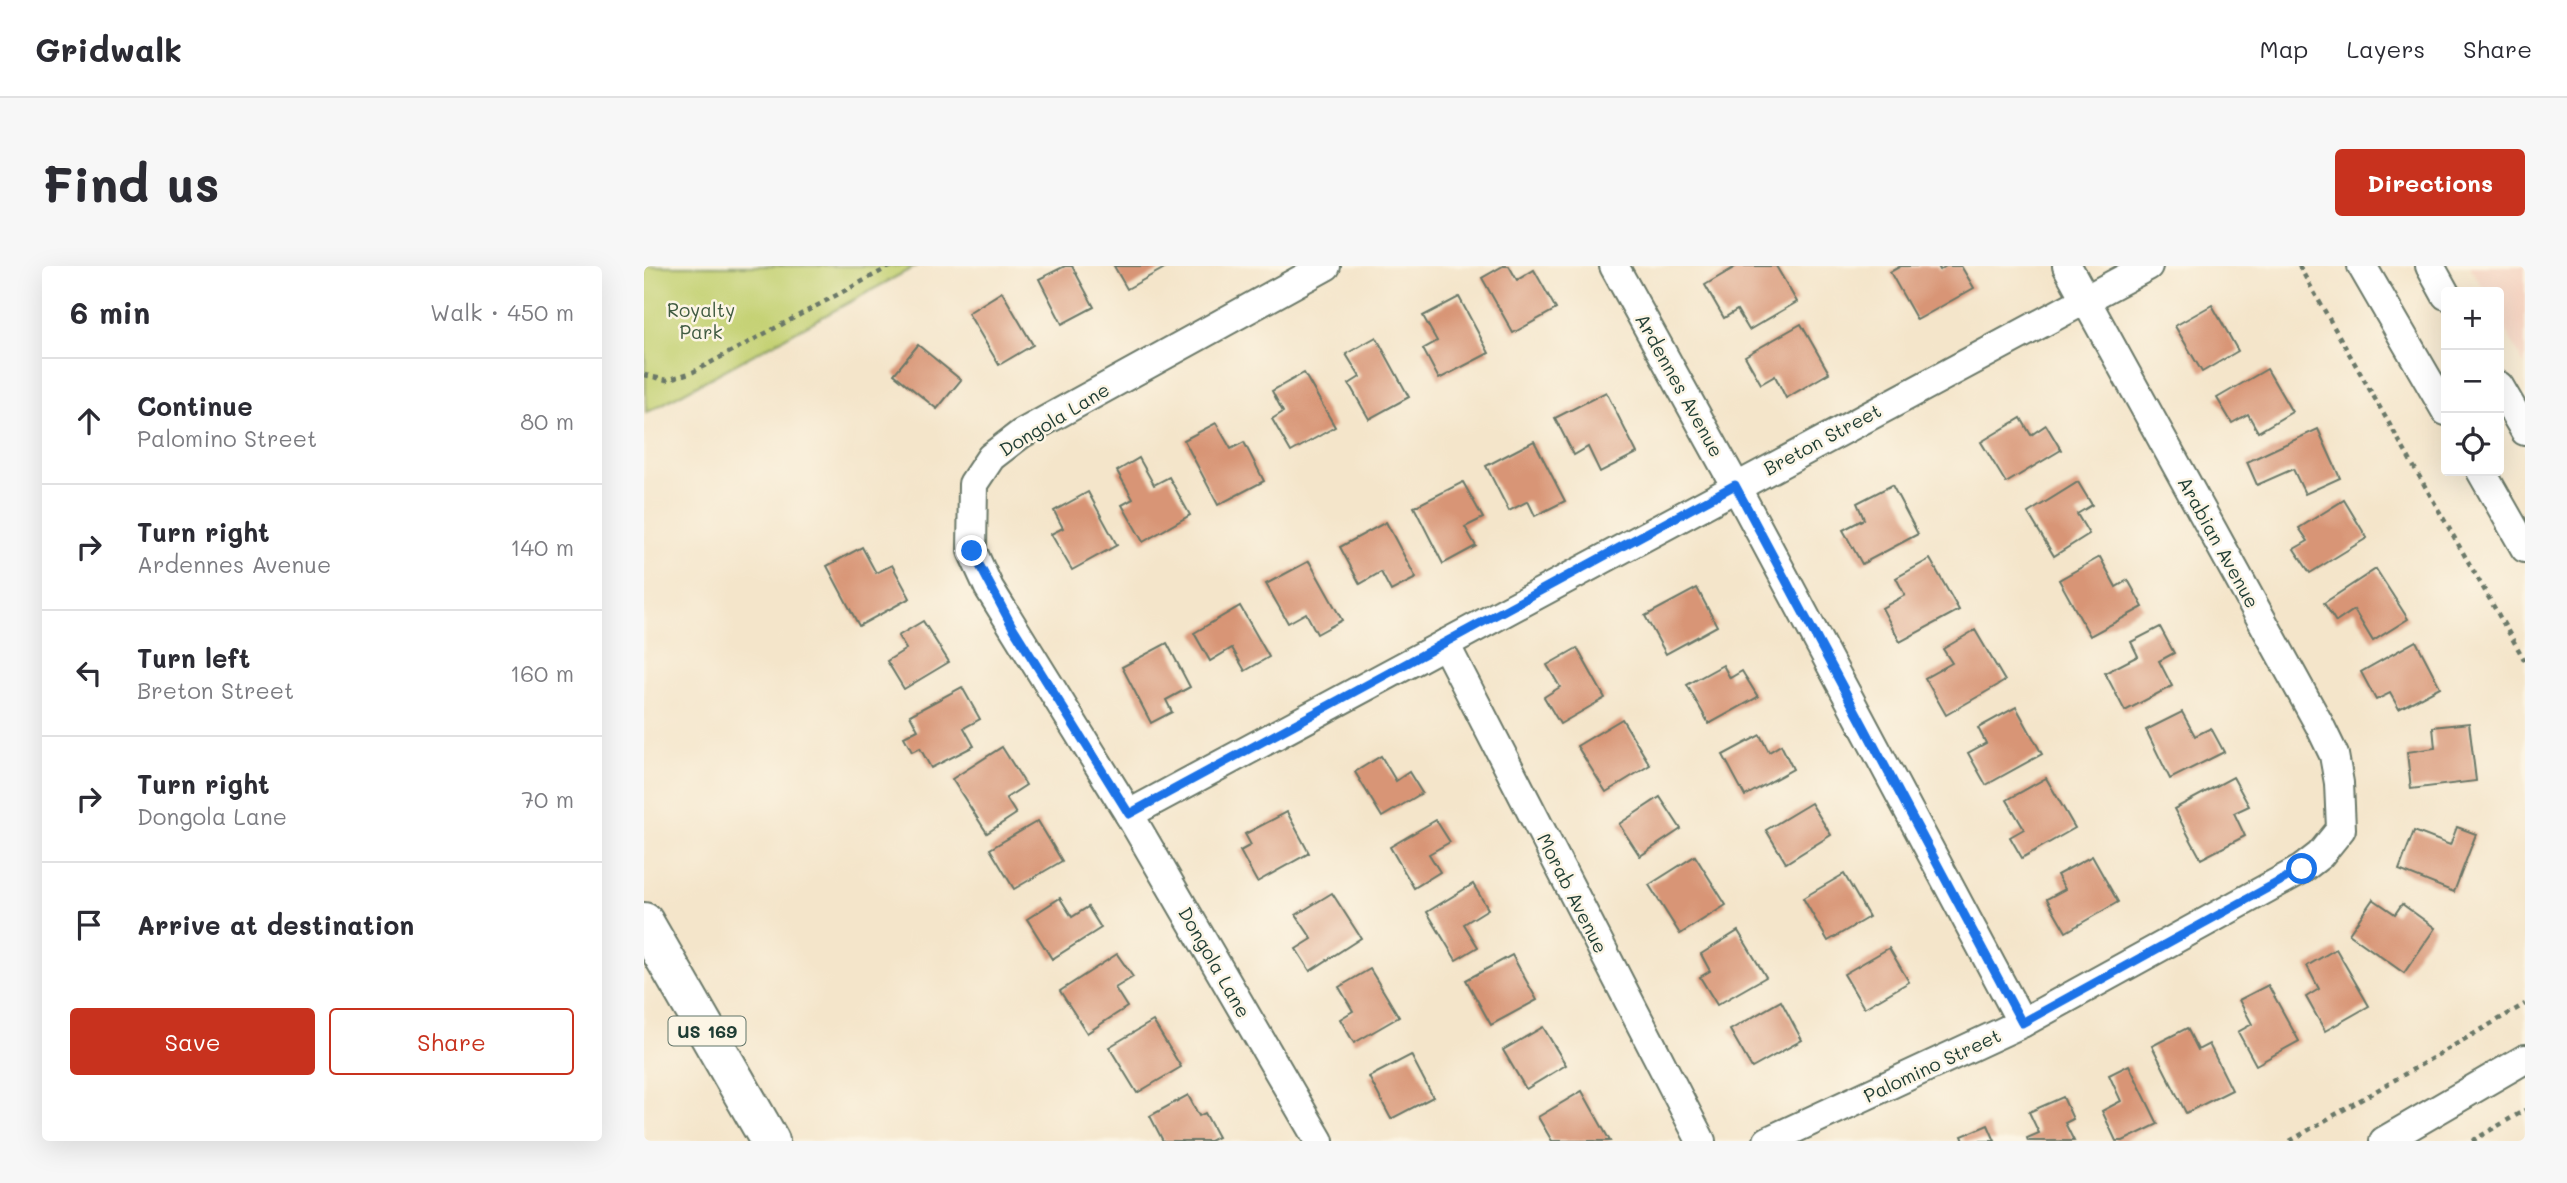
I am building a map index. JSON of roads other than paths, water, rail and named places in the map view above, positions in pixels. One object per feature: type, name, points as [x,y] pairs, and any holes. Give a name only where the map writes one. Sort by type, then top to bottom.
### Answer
[{"type":"highway","name":"US 169","points":[[644,922],[770,1141]]},
{"type":"street","name":"Dongola Lane","points":[[1319,1141],[1129,814],[989,588],[972,551],[973,484],[991,457],[1021,434],[1326,266]]},
{"type":"street","name":"Ardennes Avenue","points":[[1614,266],[1735,485],[2022,1023]]},
{"type":"street","name":"Arabian Avenue","points":[[2067,266],[2319,724],[2336,765],[2341,829]]},
{"type":"street","name":"Breton Street","points":[[1129,814],[1735,485],[2148,266]]},
{"type":"street","points":[[2362,266],[2441,402]]},
{"type":"street","points":[[2430,266],[2442,287]]},
{"type":"street","points":[[2504,395],[2525,431]]},
{"type":"street","points":[[2484,476],[2525,548]]},
{"type":"street","name":"Morab Avenue","points":[[1445,644],[1700,1141]]},
{"type":"street","name":"Palomino Street","points":[[1768,1141],[2022,1023],[2302,869],[2320,855],[2341,829]]},
{"type":"street","points":[[2384,1141],[2525,1059]]},
{"type":"park label","name":"Royalty Park","points":[[701,320]]}]
